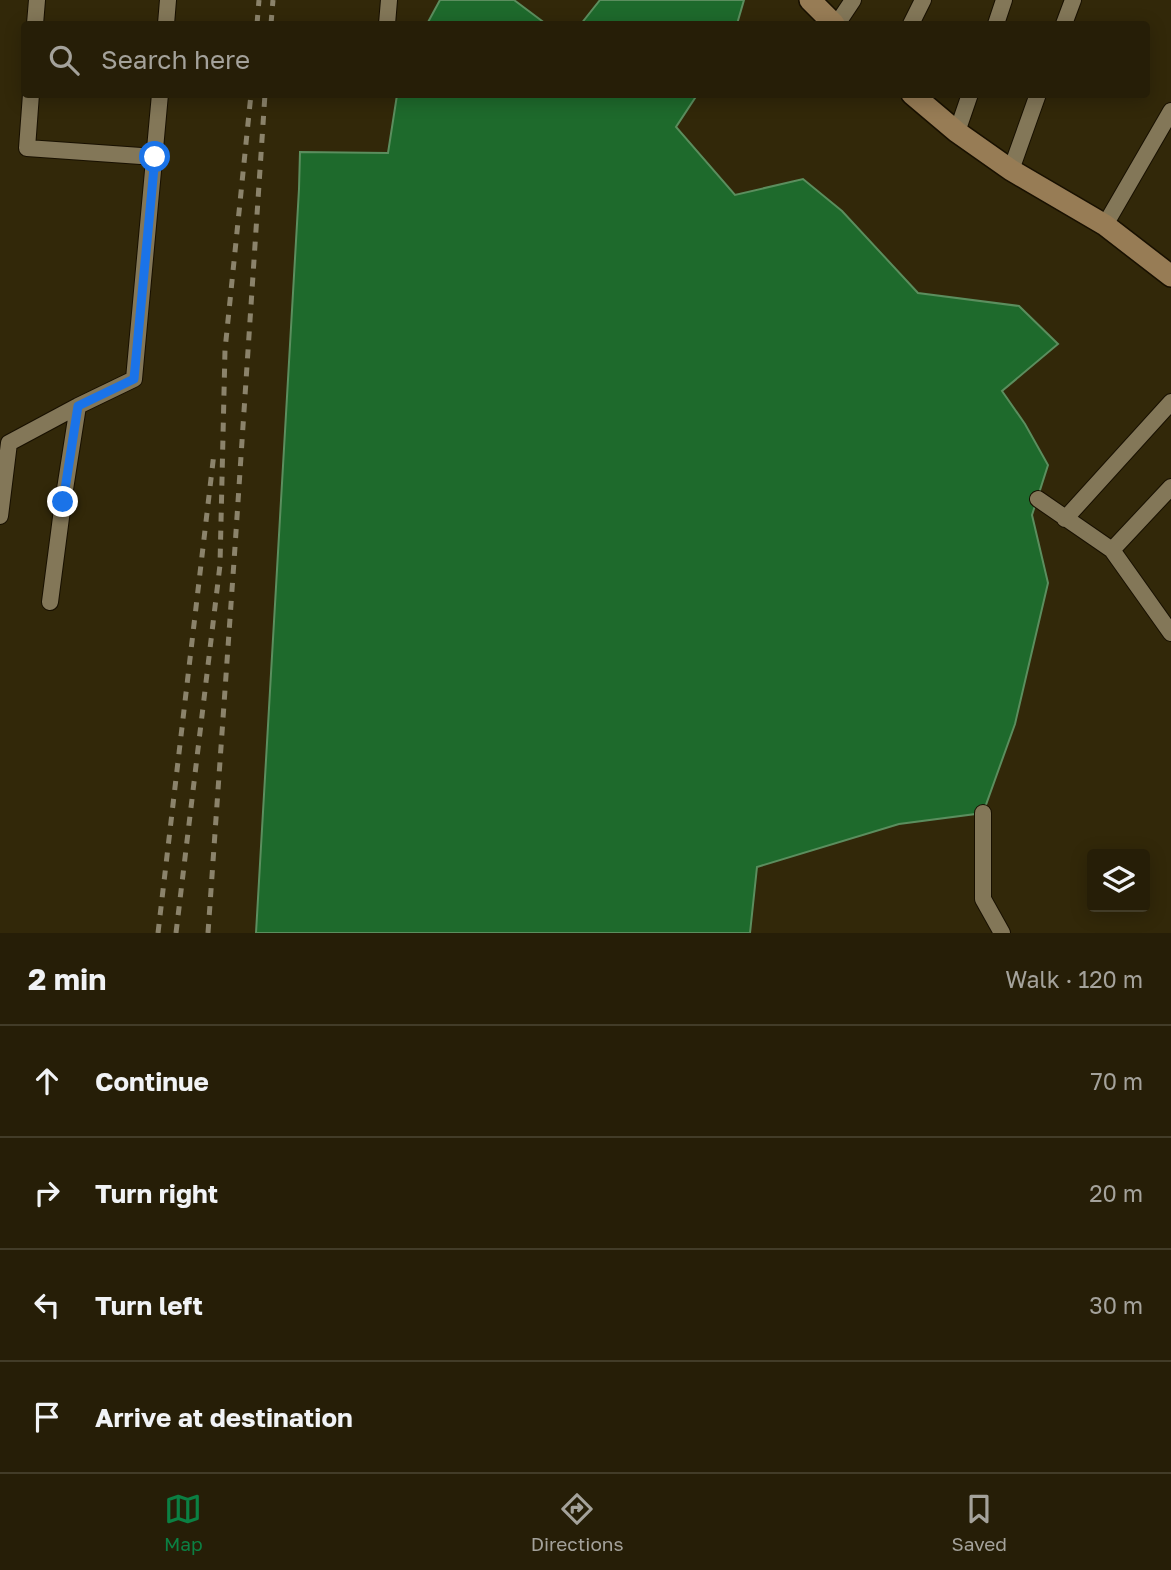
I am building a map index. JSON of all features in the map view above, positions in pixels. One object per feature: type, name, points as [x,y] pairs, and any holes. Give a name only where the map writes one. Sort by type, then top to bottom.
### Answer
[{"type":"street","points":[[35,21],[37,0]]},
{"type":"street","points":[[166,21],[169,0]]},
{"type":"street","points":[[387,21],[389,0]]},
{"type":"street","points":[[810,0],[832,21]]},
{"type":"street","points":[[837,21],[853,0]]},
{"type":"street","points":[[912,21],[923,0]]},
{"type":"street","points":[[997,21],[1004,0]]},
{"type":"street","points":[[1065,21],[1073,0]]},
{"type":"street","points":[[30,98],[27,148],[155,157]]},
{"type":"street","points":[[0,516],[9,443],[134,379],[160,98]]},
{"type":"street","points":[[917,98],[1011,170],[1105,225],[1171,276]]},
{"type":"street","points":[[957,131],[969,98]]},
{"type":"street","points":[[1011,170],[1037,98]]},
{"type":"street","points":[[1105,225],[1171,111]]},
{"type":"street","points":[[1066,519],[1171,402]]},
{"type":"street","points":[[50,602],[78,406]]},
{"type":"street","points":[[1112,550],[1171,487]]},
{"type":"street","points":[[1038,499],[1112,550],[1171,633]]},
{"type":"street","points":[[983,813],[983,899],[1002,933]]},
{"type":"shaded area","points":[[440,0],[514,0],[542,21],[429,21]]},
{"type":"shaded area","points":[[600,0],[744,0],[738,21],[583,21]]},
{"type":"shaded area","points":[[397,98],[695,98],[676,127],[735,195],[803,179],[842,211],[918,293],[1019,306],[1058,344],[1002,391],[1025,424],[1048,465],[1032,515],[1048,583],[1015,724],[983,813],[899,824],[757,867],[750,933],[256,933],[300,152],[388,153]]},
{"type":"railway","points":[[257,21],[259,0]]},
{"type":"railway","points":[[271,21],[273,0]]},
{"type":"railway","points":[[176,933],[220,565],[225,350],[251,98]]},
{"type":"railway","points":[[208,933],[265,98]]},
{"type":"railway","points":[[158,933],[214,453]]},
{"type":"route","points":[[63,502],[78,406],[134,379],[155,157]]}]
